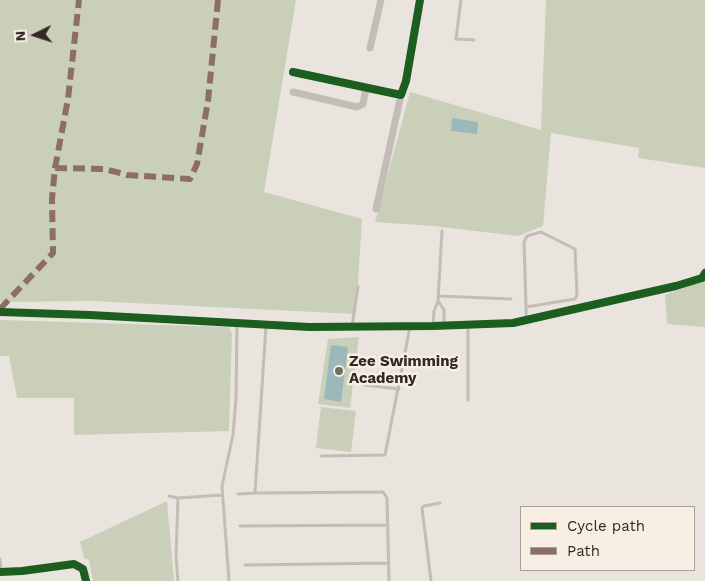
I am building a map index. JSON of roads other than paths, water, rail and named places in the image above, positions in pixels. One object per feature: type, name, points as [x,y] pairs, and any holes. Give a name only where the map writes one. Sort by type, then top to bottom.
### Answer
[{"type":"street","points":[[370,48],[381,0]]},
{"type":"street","points":[[376,209],[401,95],[406,81],[420,0]]},
{"type":"street","points":[[293,72],[401,95]]},
{"type":"street","points":[[293,92],[357,107],[364,104],[366,88]]},
{"type":"street","points":[[0,312],[266,324],[309,328],[513,323],[676,286],[702,278],[705,272]]},
{"type":"street","points":[[0,572],[74,564],[83,568],[86,581]]},
{"type":"lane","points":[[461,0],[456,39],[474,40]]},
{"type":"lane","points":[[433,326],[434,310],[438,298],[442,231]]},
{"type":"lane","points":[[526,307],[575,299],[576,295],[575,249],[541,232],[527,236],[525,239],[526,320]]},
{"type":"lane","points":[[352,327],[358,286]]},
{"type":"lane","points":[[438,298],[511,299]]},
{"type":"lane","points":[[438,298],[444,310],[444,326]]},
{"type":"lane","points":[[229,581],[222,486],[233,435],[237,323]]},
{"type":"lane","points":[[254,493],[266,324]]},
{"type":"lane","points":[[468,325],[468,400]]},
{"type":"lane","points":[[321,456],[384,455],[399,389],[410,326]]},
{"type":"lane","points":[[364,385],[399,389]]},
{"type":"lane","points":[[238,494],[383,492],[387,498],[389,581]]},
{"type":"lane","points":[[169,496],[178,498],[222,495]]},
{"type":"lane","points":[[178,498],[176,556],[178,581]]},
{"type":"lane","points":[[431,581],[421,510],[424,506],[440,503]]},
{"type":"lane","points":[[240,526],[388,525]]},
{"type":"lane","points":[[0,559],[0,572]]},
{"type":"lane","points":[[245,565],[389,563]]},
{"type":"water","points":[[452,118],[478,122],[477,134],[451,131]]},
{"type":"water","points":[[331,345],[348,347],[341,402],[324,399]]},
{"type":"place","name":"Zee Swimming Academy","points":[[339,371]]}]
